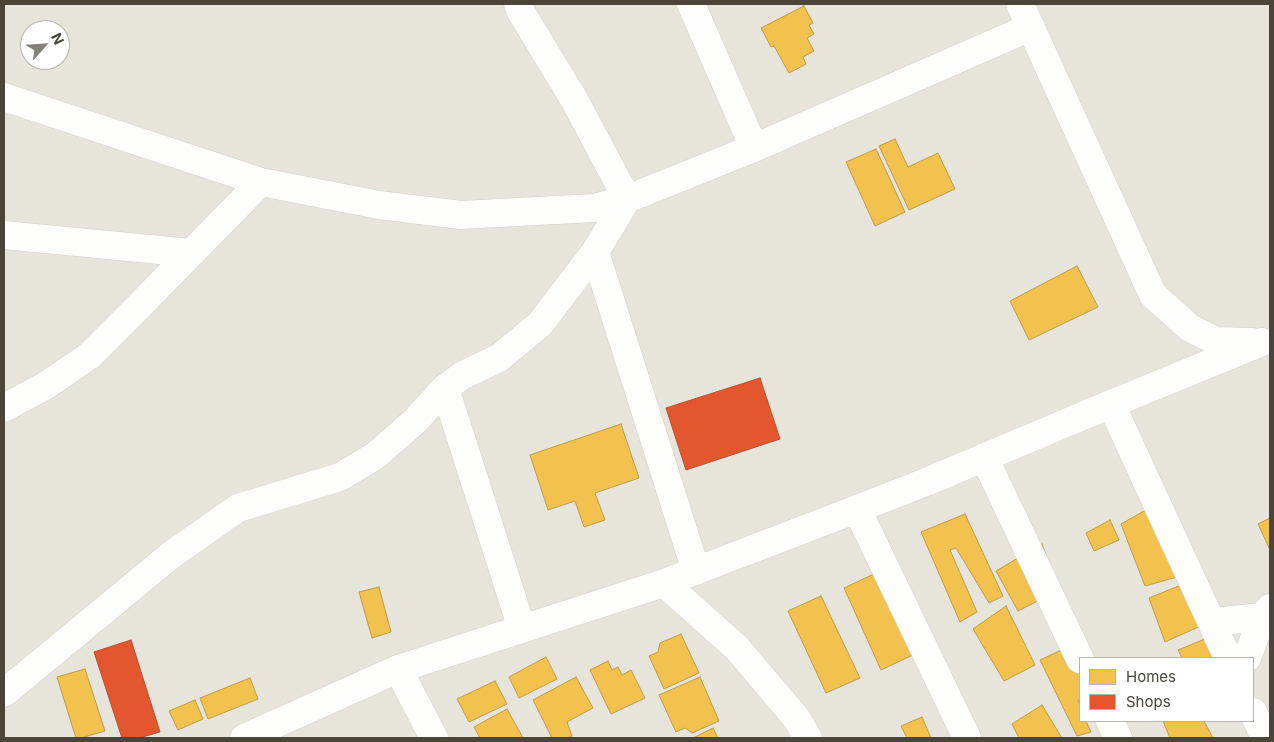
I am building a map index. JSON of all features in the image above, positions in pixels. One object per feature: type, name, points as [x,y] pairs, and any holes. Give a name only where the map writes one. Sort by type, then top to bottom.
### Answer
[{"type":"street","points":[[518,4],[575,101],[627,199]]},
{"type":"street","points":[[691,4],[754,148]]},
{"type":"street","points":[[4,97],[261,182],[379,205],[461,215],[594,208],[627,199],[754,148],[1026,15],[1153,295],[1190,328],[1216,341],[1266,341]]},
{"type":"street","points":[[4,408],[45,386],[89,356],[261,182]]},
{"type":"street","points":[[4,693],[171,556],[238,508],[340,477],[376,456],[415,421],[445,388],[463,375],[499,358],[540,324],[594,252],[627,199]]},
{"type":"street","points":[[4,236],[190,253]]},
{"type":"street","points":[[594,252],[696,571]]},
{"type":"street","points":[[244,738],[398,669],[696,571],[926,482],[1266,341]]},
{"type":"street","points":[[445,388],[522,629]]},
{"type":"street","points":[[1111,404],[1228,657]]},
{"type":"street","points":[[984,457],[1079,657]]},
{"type":"street","points":[[857,509],[967,738]]},
{"type":"street","points":[[664,583],[737,648],[796,719],[808,738]]},
{"type":"street","points":[[1212,622],[1266,613]]},
{"type":"street","points":[[1247,657],[1266,613]]},
{"type":"street","points":[[398,669],[434,738]]},
{"type":"street","points":[[1254,714],[1265,738]]},
{"type":"street","points":[[1110,722],[1118,738]]},
{"type":"shaded area","points":[[4,4],[1270,4],[1270,738],[4,738]]},
{"type":"building: Homes","points":[[804,6],[813,23],[809,25],[814,34],[807,38],[814,51],[803,57],[806,64],[789,73],[774,46],[771,47],[761,28]]},
{"type":"building: Homes","points":[[895,139],[908,167],[938,153],[955,189],[909,210],[879,146]]},
{"type":"building: Homes","points":[[876,149],[905,212],[875,226],[846,162]]},
{"type":"building: Homes","points":[[1077,266],[1098,307],[1029,340],[1010,301]]},
{"type":"building: Homes","points":[[621,424],[639,478],[595,493],[605,520],[584,527],[575,501],[548,510],[530,455]]},
{"type":"building: Homes","points":[[1167,498],[1195,572],[1145,586],[1121,524]]},
{"type":"building: Homes","points":[[965,514],[1003,596],[989,603],[956,548],[950,550],[977,612],[960,622],[921,532]]},
{"type":"building: Homes","points":[[1270,518],[1270,550],[1258,524]]},
{"type":"building: Homes","points":[[1110,520],[1119,540],[1094,551],[1086,533]]},
{"type":"building: Homes","points":[[1042,544],[1059,590],[1018,611],[996,571]]},
{"type":"building: Homes","points":[[876,573],[913,655],[881,670],[844,588]]},
{"type":"building: Homes","points":[[1186,583],[1205,624],[1165,642],[1149,598]]},
{"type":"building: Homes","points":[[379,587],[391,632],[372,638],[359,592]]},
{"type":"building: Homes","points":[[821,596],[860,678],[826,693],[788,611]]},
{"type":"building: Homes","points":[[1006,606],[1035,665],[1004,681],[973,629]]},
{"type":"building: Homes","points":[[1222,632],[1234,657],[1182,657],[1178,650]]},
{"type":"building: Homes","points":[[681,634],[699,673],[664,689],[649,656],[658,652],[660,643]]},
{"type":"building: Homes","points":[[1085,639],[1079,657],[1079,722],[1086,722],[1091,732],[1077,736],[1040,660]]},
{"type":"building: Homes","points":[[546,657],[557,679],[519,698],[509,677]]},
{"type":"building: Homes","points":[[608,661],[612,670],[618,667],[622,675],[631,670],[645,698],[611,714],[590,670]]},
{"type":"building: Homes","points":[[85,669],[105,731],[76,738],[57,677]]},
{"type":"building: Homes","points":[[576,677],[593,708],[567,722],[572,736],[568,738],[552,738],[533,700]]},
{"type":"building: Homes","points":[[700,677],[719,721],[692,733],[685,728],[676,732],[659,695]]},
{"type":"building: Homes","points":[[250,678],[258,699],[208,719],[200,698]]},
{"type":"building: Homes","points":[[495,681],[507,704],[469,722],[457,699]]},
{"type":"building: Homes","points":[[195,700],[203,719],[178,730],[169,711]]},
{"type":"building: Homes","points":[[1042,705],[1062,738],[1019,738],[1012,724]]},
{"type":"building: Homes","points":[[507,709],[523,738],[480,738],[474,727]]},
{"type":"building: Homes","points":[[922,717],[931,738],[907,738],[901,726]]},
{"type":"building: Homes","points":[[1163,722],[1205,722],[1213,738],[1170,738]]},
{"type":"building: Homes","points":[[713,728],[718,738],[693,738]]},
{"type":"building: Shops","points":[[760,378],[780,439],[686,470],[666,408]]},
{"type":"building: Shops","points":[[131,640],[160,732],[139,738],[122,738],[94,652]]}]
